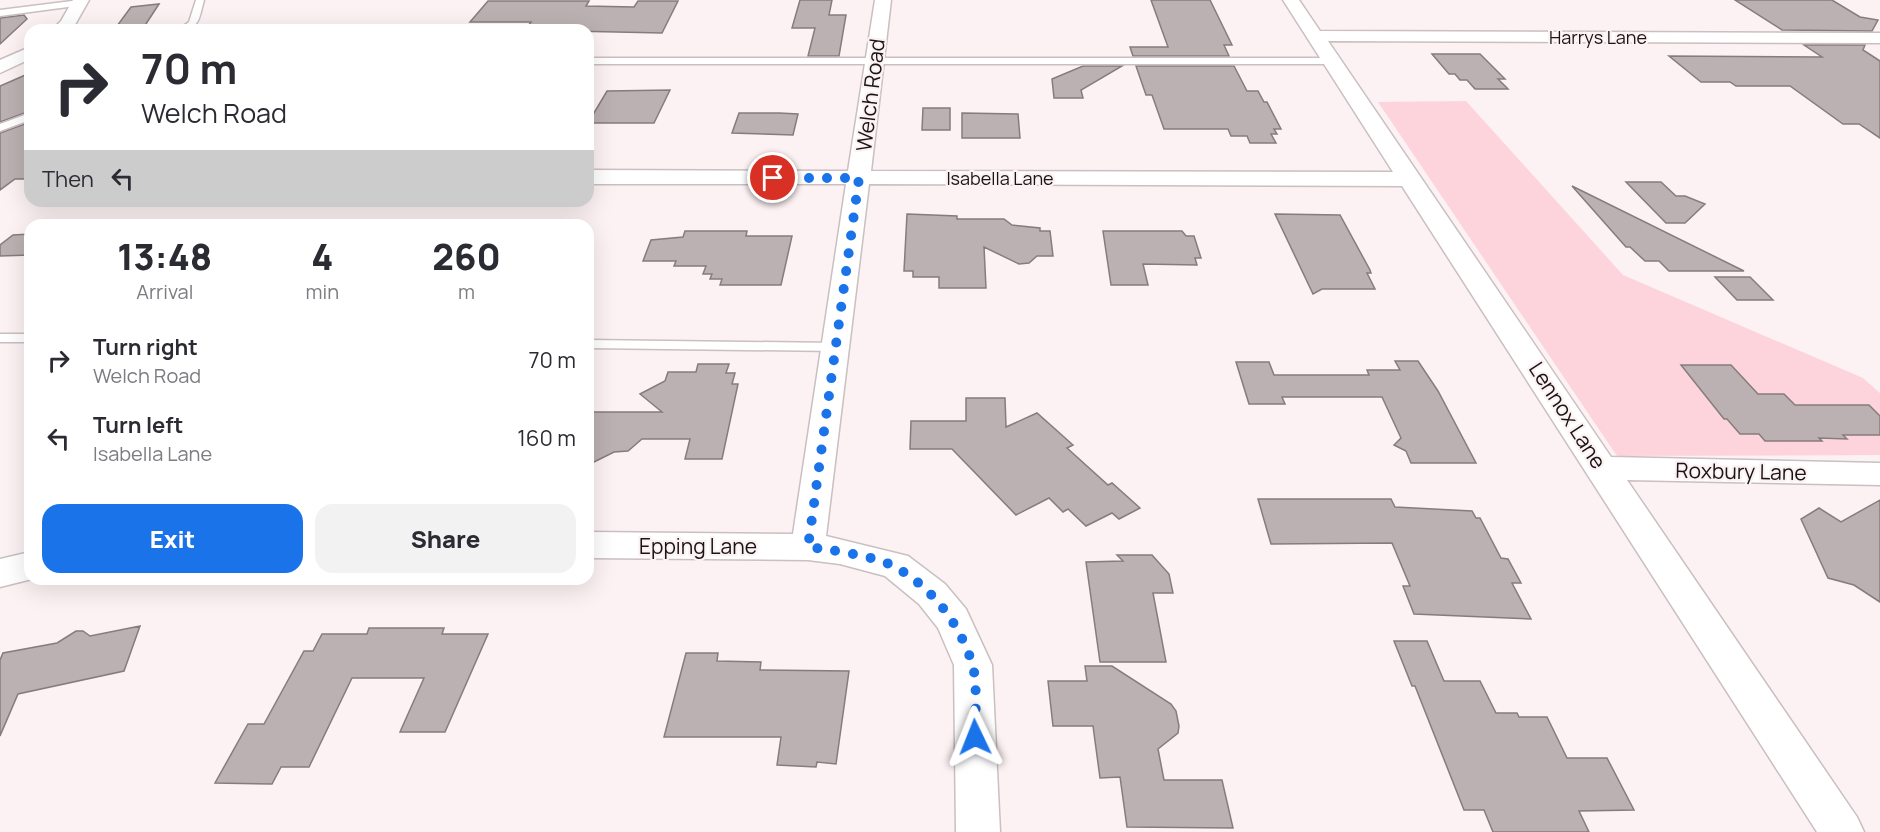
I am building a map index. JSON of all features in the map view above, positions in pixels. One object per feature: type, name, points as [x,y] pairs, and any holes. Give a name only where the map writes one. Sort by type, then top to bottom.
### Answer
[{"type":"street","name":"Welch Road","points":[[808,547],[883,0]]},
{"type":"street","name":"Lennox Lane","points":[[1292,0],[1842,832]]},
{"type":"street","points":[[68,24],[81,1]]},
{"type":"street","name":"Harrys Lane","points":[[1315,36],[1880,38]]},
{"type":"street","points":[[0,67],[24,55]]},
{"type":"street","name":"Isabella Lane","points":[[594,177],[1412,179]]},
{"type":"street","name":"Roxbury Lane","points":[[1602,468],[1880,474]]},
{"type":"street","name":"Epping Lane","points":[[594,545],[808,547],[840,551],[896,566],[932,594],[953,620],[973,665],[978,832]]},
{"type":"street","points":[[0,573],[24,567]]},
{"type":"lane","points":[[191,24],[200,0]]},
{"type":"lane","points":[[0,13],[81,1]]},
{"type":"lane","points":[[594,61],[1332,61]]},
{"type":"lane","points":[[0,128],[24,118]]},
{"type":"lane","points":[[0,338],[24,338]]},
{"type":"lane","points":[[594,344],[836,347]]},
{"type":"shaded area","points":[[1466,101],[1623,275],[1863,378],[1880,393],[1880,455],[1617,456],[1378,102]]},
{"type":"building","points":[[800,0],[832,0],[829,15],[846,15],[839,56],[808,56],[815,28],[792,28]]},
{"type":"building","points":[[1151,0],[1210,0],[1232,45],[1224,45],[1229,56],[1133,56],[1130,47],[1168,47]]},
{"type":"building","points":[[1735,0],[1832,0],[1860,17],[1878,20],[1872,31],[1782,30]]},
{"type":"building","points":[[488,1],[589,1],[586,6],[634,7],[638,1],[678,1],[662,33],[594,32],[594,24],[470,22]]},
{"type":"building","points":[[159,4],[146,24],[118,24],[131,7]]},
{"type":"building","points":[[24,15],[27,19],[0,44],[0,18]]},
{"type":"building","points":[[1804,45],[1865,45],[1863,50],[1880,61],[1880,138],[1859,124],[1843,124],[1790,86],[1736,86],[1730,82],[1701,82],[1669,56],[1822,57]]},
{"type":"building","points":[[1432,54],[1480,54],[1505,79],[1498,79],[1508,89],[1475,89],[1467,80],[1460,80],[1455,74],[1449,74]]},
{"type":"building","points":[[1083,66],[1122,66],[1081,90],[1083,98],[1054,98],[1052,79]]},
{"type":"building","points":[[1136,66],[1234,66],[1247,91],[1258,91],[1264,102],[1267,102],[1281,129],[1274,129],[1277,134],[1271,134],[1276,143],[1250,143],[1247,136],[1231,136],[1228,129],[1164,129],[1152,95],[1146,95]]},
{"type":"building","points":[[24,76],[24,113],[0,122],[0,86]]},
{"type":"building","points":[[670,90],[654,123],[594,123],[594,113],[607,91]]},
{"type":"building","points":[[923,108],[950,108],[950,130],[922,130]]},
{"type":"building","points":[[739,113],[798,114],[793,135],[732,133]]},
{"type":"building","points":[[962,113],[1018,114],[1020,138],[962,138]]},
{"type":"building","points":[[24,124],[24,179],[15,179],[0,190],[0,133]]},
{"type":"building","points":[[1626,182],[1661,182],[1676,196],[1685,196],[1705,204],[1685,223],[1666,223]]},
{"type":"building","points":[[1572,186],[1744,271],[1669,271],[1659,261],[1645,261],[1630,247],[1626,247]]},
{"type":"building","points":[[907,214],[957,216],[957,219],[1004,219],[1012,225],[1040,228],[1040,231],[1050,231],[1053,256],[1037,256],[1029,263],[1019,264],[984,247],[986,288],[939,288],[939,277],[913,277],[913,271],[904,271]]},
{"type":"building","points":[[1275,214],[1340,215],[1370,270],[1371,273],[1367,273],[1375,289],[1322,289],[1313,294]]},
{"type":"building","points":[[685,231],[747,231],[746,236],[792,236],[781,285],[720,285],[722,279],[710,279],[712,274],[703,274],[706,266],[674,266],[676,261],[643,261],[651,240],[683,237]]},
{"type":"building","points":[[1103,231],[1182,231],[1186,236],[1194,236],[1201,258],[1195,258],[1197,265],[1143,264],[1148,285],[1111,285]]},
{"type":"building","points":[[24,234],[24,255],[0,256],[0,245],[13,235]]},
{"type":"building","points":[[1715,277],[1750,277],[1773,300],[1737,300]]},
{"type":"building","points":[[1395,361],[1418,361],[1438,391],[1476,463],[1411,463],[1406,451],[1394,445],[1401,438],[1382,397],[1282,397],[1285,404],[1249,404],[1236,362],[1269,362],[1274,375],[1369,375],[1367,370],[1400,370]]},
{"type":"building","points":[[698,364],[729,364],[726,373],[735,373],[732,384],[738,384],[722,459],[685,459],[690,439],[642,439],[628,451],[614,452],[594,462],[594,412],[662,412],[640,394],[665,381],[668,372],[696,372]]},
{"type":"building","points":[[1681,365],[1731,365],[1758,394],[1784,394],[1795,405],[1869,405],[1880,416],[1880,435],[1843,435],[1847,439],[1819,438],[1822,441],[1765,441],[1759,434],[1740,434],[1727,419],[1724,419]]},
{"type":"building","points":[[966,398],[1005,398],[1006,427],[1037,413],[1073,445],[1067,448],[1108,485],[1112,483],[1140,508],[1119,519],[1112,513],[1086,526],[1068,509],[1063,512],[1049,498],[1016,515],[952,449],[910,449],[911,421],[966,421]]},
{"type":"building","points":[[1258,499],[1391,499],[1395,507],[1472,511],[1476,518],[1480,518],[1501,558],[1508,559],[1521,583],[1512,583],[1531,619],[1414,614],[1403,586],[1410,586],[1392,543],[1271,544]]},
{"type":"building","points":[[1880,500],[1880,602],[1854,585],[1828,578],[1801,519],[1819,508],[1841,522]]},
{"type":"building","points":[[1117,555],[1152,555],[1169,574],[1173,593],[1153,593],[1166,662],[1100,662],[1086,562],[1123,561]]},
{"type":"building","points":[[140,626],[124,671],[18,694],[0,736],[0,660],[3,653],[57,643],[76,631],[83,631],[90,636]]},
{"type":"building","points":[[369,628],[444,628],[442,634],[488,634],[445,732],[400,732],[424,678],[352,678],[309,767],[281,767],[272,784],[215,783],[248,724],[264,724],[304,651],[313,651],[322,634],[367,634]]},
{"type":"building","points":[[1394,641],[1427,641],[1444,681],[1480,681],[1496,713],[1517,713],[1519,717],[1547,717],[1567,758],[1607,758],[1634,810],[1579,811],[1589,832],[1493,832],[1484,810],[1464,810],[1415,686],[1412,686]]},
{"type":"building","points":[[686,653],[718,653],[717,661],[761,662],[760,670],[849,671],[836,764],[817,762],[816,767],[777,765],[781,737],[664,737]]},
{"type":"building","points":[[1085,666],[1112,666],[1171,704],[1176,711],[1179,726],[1178,733],[1158,749],[1164,780],[1222,780],[1233,828],[1127,827],[1120,777],[1100,778],[1093,726],[1053,726],[1048,681],[1087,681]]},
{"type":"route","points":[[773,178],[859,178],[808,547],[840,551],[896,566],[932,594],[953,620],[973,665],[975,737]]}]
